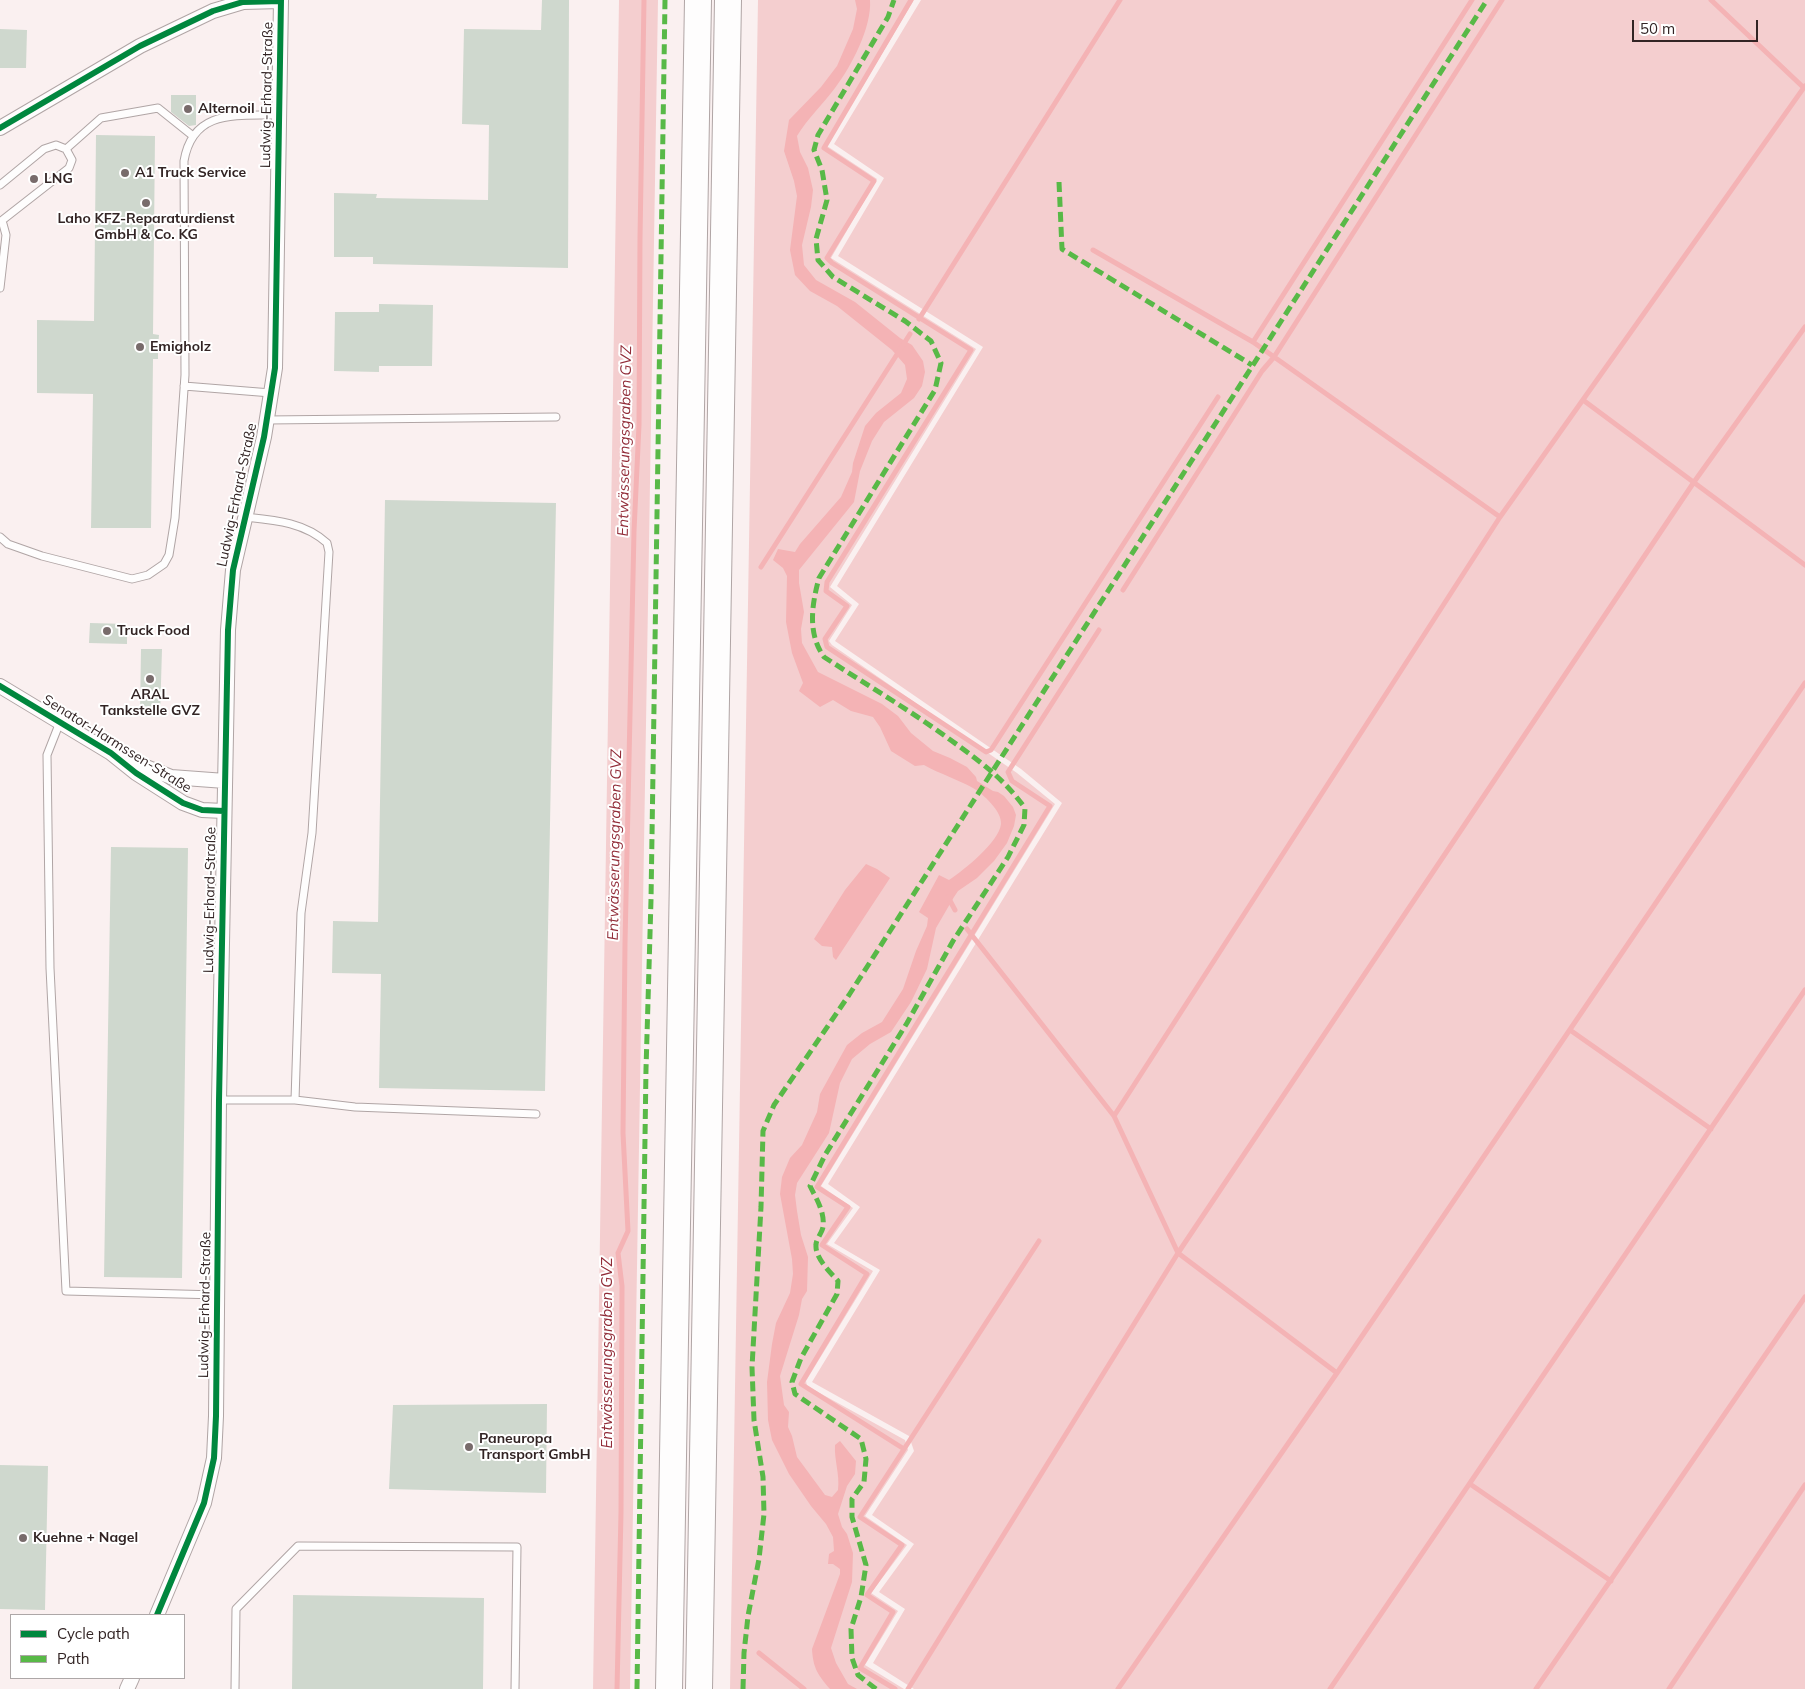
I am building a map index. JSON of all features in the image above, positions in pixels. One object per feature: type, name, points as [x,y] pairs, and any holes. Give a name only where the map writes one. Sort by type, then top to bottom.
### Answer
[{"type":"highway","points":[[669,1689],[698,0]]},
{"type":"highway","points":[[699,1689],[728,0]]},
{"type":"street","name":"Ludwig-Erhard-Straße","points":[[157,1614],[204,1503],[214,1458],[228,630],[233,570],[267,420],[275,368],[281,0]]},
{"type":"street","points":[[0,128],[140,46],[213,11],[243,2],[281,0]]},
{"type":"street","name":"Senator-Harmssen-Straße","points":[[0,686],[112,753],[171,778],[225,781]]},
{"type":"street","name":"Senator-Harmssen-Straße","points":[[112,753],[136,773],[184,803],[202,810],[224,811]]},
{"type":"lane","points":[[66,149],[101,118],[158,108],[193,136]]},
{"type":"lane","points":[[0,538],[8,544],[42,556],[132,578],[148,575],[164,564],[169,555],[176,518],[184,386],[184,161],[189,143],[204,125],[226,116],[279,115]]},
{"type":"lane","points":[[0,185],[44,149],[56,144],[66,149],[72,160],[70,168],[0,222],[3,224],[6,235],[0,288]]},
{"type":"lane","points":[[184,386],[271,393]]},
{"type":"lane","points":[[267,420],[556,417]]},
{"type":"lane","points":[[245,517],[277,520],[309,530],[327,543],[329,552],[312,834],[301,913],[295,1100]]},
{"type":"lane","points":[[60,722],[47,755],[50,968],[66,1291],[218,1295]]},
{"type":"lane","points":[[219,1100],[295,1100],[355,1107],[536,1114]]},
{"type":"lane","points":[[235,1689],[236,1609],[298,1546],[318,1546],[516,1547],[515,1689]]},
{"type":"shaded area","points":[[619,0],[658,0],[630,1689],[593,1689]]},
{"type":"shaded area","points":[[758,0],[914,0],[827,146],[877,179],[831,258],[976,349],[830,587],[852,605],[829,641],[832,645],[1017,773],[1055,804],[821,1186],[853,1208],[827,1244],[873,1271],[806,1381],[807,1386],[905,1440],[908,1450],[865,1516],[907,1545],[871,1593],[898,1611],[865,1665],[904,1689],[730,1689]]},
{"type":"shaded area","points":[[855,0],[870,0],[870,11],[864,34],[854,58],[841,79],[797,136],[800,152],[808,168],[813,190],[802,245],[804,265],[816,280],[855,302],[900,338],[912,345],[923,361],[925,372],[922,386],[914,398],[884,422],[872,441],[860,471],[854,502],[799,570],[799,583],[804,612],[801,629],[802,643],[818,672],[882,704],[898,716],[911,733],[933,751],[967,767],[976,777],[977,781],[1004,796],[1013,807],[1016,815],[1007,843],[994,861],[977,878],[958,891],[936,928],[927,969],[911,1002],[891,1032],[870,1044],[852,1059],[840,1083],[829,1133],[797,1183],[795,1195],[797,1211],[801,1235],[808,1257],[807,1291],[802,1299],[799,1315],[780,1376],[784,1405],[789,1412],[788,1427],[797,1457],[825,1495],[832,1497],[838,1490],[835,1445],[840,1441],[856,1461],[855,1474],[847,1486],[838,1514],[853,1553],[852,1582],[831,1648],[836,1663],[848,1684],[857,1689],[830,1689],[817,1671],[812,1649],[840,1574],[840,1569],[833,1564],[828,1564],[829,1554],[834,1551],[833,1537],[826,1524],[789,1474],[772,1440],[768,1420],[767,1382],[772,1344],[776,1323],[790,1293],[793,1274],[780,1194],[782,1177],[790,1158],[802,1145],[817,1112],[820,1094],[847,1045],[862,1033],[882,1022],[903,989],[927,926],[928,918],[919,912],[939,875],[949,880],[963,870],[988,847],[999,831],[1001,824],[995,808],[982,794],[973,788],[924,765],[915,766],[891,751],[880,727],[873,717],[851,711],[833,700],[820,707],[799,691],[803,683],[792,653],[786,622],[787,576],[783,568],[773,560],[778,549],[795,552],[841,497],[852,472],[865,426],[876,413],[901,393],[907,379],[905,365],[892,350],[837,306],[810,291],[795,275],[790,250],[797,196],[784,151],[789,120],[821,87],[837,66],[853,29],[857,9]]},
{"type":"shaded area","points":[[921,0],[1805,0],[1805,1689],[914,1689],[873,1663],[905,1609],[879,1592],[914,1544],[872,1515],[914,1451],[909,1436],[812,1382],[880,1270],[834,1243],[860,1207],[828,1184],[1062,803],[1021,769],[835,641],[859,604],[837,586],[983,347],[838,256],[884,178],[834,144]]},
{"type":"shaded area","points":[[866,864],[890,878],[836,960],[833,957],[832,947],[822,946],[814,939],[845,890]]},
{"type":"building","points":[[542,0],[569,0],[568,268],[373,264],[373,257],[334,257],[334,193],[377,194],[376,198],[488,200],[489,125],[462,124],[464,29],[541,30]]},
{"type":"building","points":[[0,29],[27,30],[26,68],[0,68]]},
{"type":"building","points":[[171,95],[196,95],[196,125],[189,126],[171,112]]},
{"type":"building","points":[[96,135],[155,136],[153,334],[159,335],[158,359],[153,359],[151,528],[91,528],[93,394],[37,393],[37,320],[94,321]]},
{"type":"building","points":[[379,304],[433,305],[432,366],[379,366],[379,372],[334,371],[335,312],[379,312]]},
{"type":"building","points":[[385,500],[556,503],[545,1091],[379,1088],[381,974],[332,973],[333,921],[378,922]]},
{"type":"building","points":[[90,623],[127,624],[127,644],[89,643]]},
{"type":"building","points":[[141,649],[162,649],[160,717],[140,716]]},
{"type":"building","points":[[111,847],[188,848],[182,1278],[104,1277]]},
{"type":"building","name":"Paneuropa Transport GmbH","points":[[547,1404],[546,1493],[389,1489],[393,1405]]},
{"type":"building","name":"Kuehne + Nagel","points":[[0,1465],[48,1466],[45,1610],[0,1609]]},
{"type":"building","points":[[293,1595],[484,1598],[483,1689],[292,1689]]},
{"type":"waterway","name":"Entwässerungsgraben GVZ","points":[[617,1689],[621,1513],[622,1286],[618,1253],[628,1231],[623,1133],[625,943],[634,531],[639,425],[644,0]]},
{"type":"waterway","points":[[911,0],[824,148],[874,181],[827,258],[832,263],[971,350],[827,582],[826,591],[847,606],[825,639],[827,647],[986,752],[991,750],[1218,397]]},
{"type":"waterway","points":[[919,319],[1120,0]]},
{"type":"waterway","points":[[1253,342],[1472,0]]},
{"type":"waterway","points":[[1123,590],[1502,0]]},
{"type":"waterway","points":[[1711,0],[1804,88]]},
{"type":"waterway","points":[[1114,1116],[1500,517],[1805,86]]},
{"type":"waterway","points":[[1093,250],[1253,342],[1500,517]]},
{"type":"waterway","points":[[908,1689],[1178,1253],[1694,482],[1805,327]]},
{"type":"waterway","points":[[761,567],[910,334]]},
{"type":"waterway","points":[[1583,400],[1805,565]]},
{"type":"waterway","points":[[904,1449],[801,1384],[867,1274],[822,1245],[848,1207],[817,1187],[1050,806],[1012,781],[1008,772],[1099,630]]},
{"type":"waterway","points":[[967,929],[1114,1116],[1178,1253],[1337,1373],[1805,683]]},
{"type":"waterway","points":[[948,897],[955,910]]},
{"type":"waterway","points":[[1330,1689],[1805,990]]},
{"type":"waterway","points":[[1570,1030],[1711,1129]]},
{"type":"waterway","points":[[895,1689],[860,1668],[893,1612],[867,1595],[902,1545],[860,1517],[1039,1241]]},
{"type":"waterway","points":[[1536,1689],[1805,1297]]},
{"type":"waterway","points":[[1118,1689],[1337,1373]]},
{"type":"waterway","points":[[1470,1484],[1611,1581]]},
{"type":"waterway","points":[[1669,1689],[1805,1485]]},
{"type":"waterway","points":[[759,1653],[804,1689]]},
{"type":"marked path","points":[[637,1689],[665,0]]},
{"type":"marked path","points":[[876,1689],[858,1675],[852,1658],[851,1629],[861,1597],[866,1565],[852,1517],[852,1499],[864,1482],[866,1459],[861,1439],[795,1394],[792,1382],[801,1358],[837,1294],[838,1281],[824,1264],[816,1250],[816,1243],[822,1229],[823,1216],[820,1205],[810,1186],[825,1155],[907,1023],[953,941],[1008,857],[1024,825],[1025,808],[992,771],[921,719],[824,657],[815,638],[813,628],[814,598],[819,578],[935,390],[941,363],[931,341],[905,321],[833,277],[818,260],[816,239],[827,200],[822,170],[814,150],[818,135],[888,17],[894,0]]},
{"type":"marked path","points":[[743,1689],[748,1616],[759,1559],[764,1514],[763,1477],[754,1420],[752,1367],[761,1207],[763,1131],[774,1105],[849,995],[1487,0]]},
{"type":"marked path","points":[[1059,182],[1062,249],[1252,365]]},
{"type":"cycle path","points":[[157,1614],[204,1503],[214,1458],[228,630],[233,570],[264,437],[275,368],[281,0]]},
{"type":"cycle path","points":[[0,128],[140,46],[213,11],[243,2],[281,1]]},
{"type":"cycle path","points":[[0,686],[111,753],[136,773],[183,803],[202,810],[224,811]]},
{"type":"place","name":"Alternoil","points":[[188,109]]},
{"type":"place","name":"A1 Truck Service","points":[[125,173]]},
{"type":"place","name":"LNG","points":[[34,179]]},
{"type":"place","name":"Laho KFZ-Reparaturdienst GmbH & Co. KG","points":[[146,203]]},
{"type":"place","name":"Emigholz","points":[[140,347]]},
{"type":"place","name":"Truck Food","points":[[107,631]]},
{"type":"place","name":"ARAL Tankstelle GVZ","points":[[150,679]]},
{"type":"place","name":"Paneuropa Transport GmbH","points":[[469,1447]]},
{"type":"place","name":"Kuehne + Nagel","points":[[23,1538]]}]
